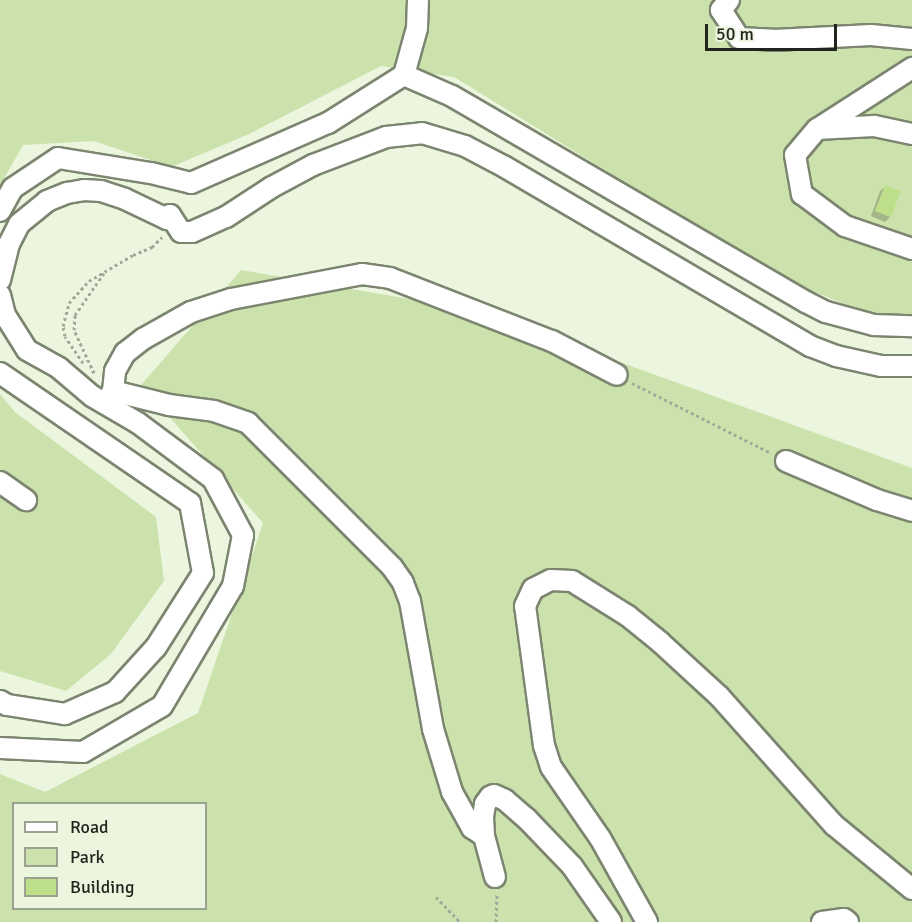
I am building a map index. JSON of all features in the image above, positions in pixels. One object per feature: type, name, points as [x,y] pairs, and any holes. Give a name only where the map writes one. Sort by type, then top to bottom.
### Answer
[{"type":"street","points":[[0,211],[13,188],[58,158],[151,173],[191,183],[328,123],[404,75],[417,28],[418,0]]},
{"type":"street","points":[[729,0],[721,10],[739,38],[774,40],[871,35],[912,39]]},
{"type":"street","points":[[912,68],[817,129],[795,155],[802,194],[845,226],[912,249]]},
{"type":"street","points":[[404,75],[452,96],[826,312],[874,325],[912,326]]},
{"type":"street","points":[[817,129],[874,126],[912,134]]},
{"type":"street","points":[[0,280],[9,244],[19,224],[48,201],[67,193],[84,190],[125,199],[167,219],[170,215],[181,232],[192,232],[226,217],[272,187],[313,165],[361,144],[404,134],[422,133],[443,137],[505,167],[810,346],[836,356],[881,366],[912,366]]},
{"type":"street","points":[[107,396],[115,371],[125,353],[143,339],[191,312],[231,299],[362,274],[390,278],[552,341],[617,375]]},
{"type":"street","points":[[0,295],[5,315],[27,350],[59,368],[92,396],[107,396],[214,411],[248,423],[392,567],[403,583],[410,601],[433,729],[452,792],[472,828],[484,836]]},
{"type":"street","points":[[0,373],[190,503],[203,573],[156,647],[115,692],[65,714],[0,702]]},
{"type":"street","points":[[0,748],[83,752],[162,706],[232,586],[243,535],[213,479],[138,423],[107,396]]},
{"type":"street","points":[[786,461],[877,500],[912,511]]},
{"type":"street","points":[[0,483],[26,500]]},
{"type":"street","points":[[647,922],[600,838],[551,767],[544,746],[525,606],[533,589],[551,580],[572,580],[628,616],[660,642],[726,703],[834,825],[912,889]]},
{"type":"street","points":[[495,877],[484,836],[485,804],[489,797],[494,795],[505,800],[526,818],[572,866],[611,922]]},
{"type":"street","points":[[822,922],[844,919],[848,922]]},
{"type":"path","points":[[107,396],[66,336],[63,326],[65,315],[74,297],[89,281],[152,247],[161,238],[170,215]]},
{"type":"path","points":[[105,271],[75,315],[74,330],[107,396]]},
{"type":"path","points":[[617,375],[786,461]]},
{"type":"path","points":[[495,877],[498,901],[496,922]]},
{"type":"path","points":[[436,897],[460,922]]},
{"type":"green space","points":[[0,0],[912,0],[912,324],[894,324],[780,278],[454,77],[381,66],[249,134],[171,167],[94,141],[23,145],[0,186]]},
{"type":"green space","points":[[241,270],[479,311],[912,468],[912,922],[0,922],[0,774],[45,792],[198,713],[263,523],[141,385]]},
{"type":"green space","points":[[0,394],[15,412],[156,517],[164,581],[111,654],[66,691],[0,671]]},
{"type":"building","points":[[885,185],[901,191],[891,217],[875,211]]}]
